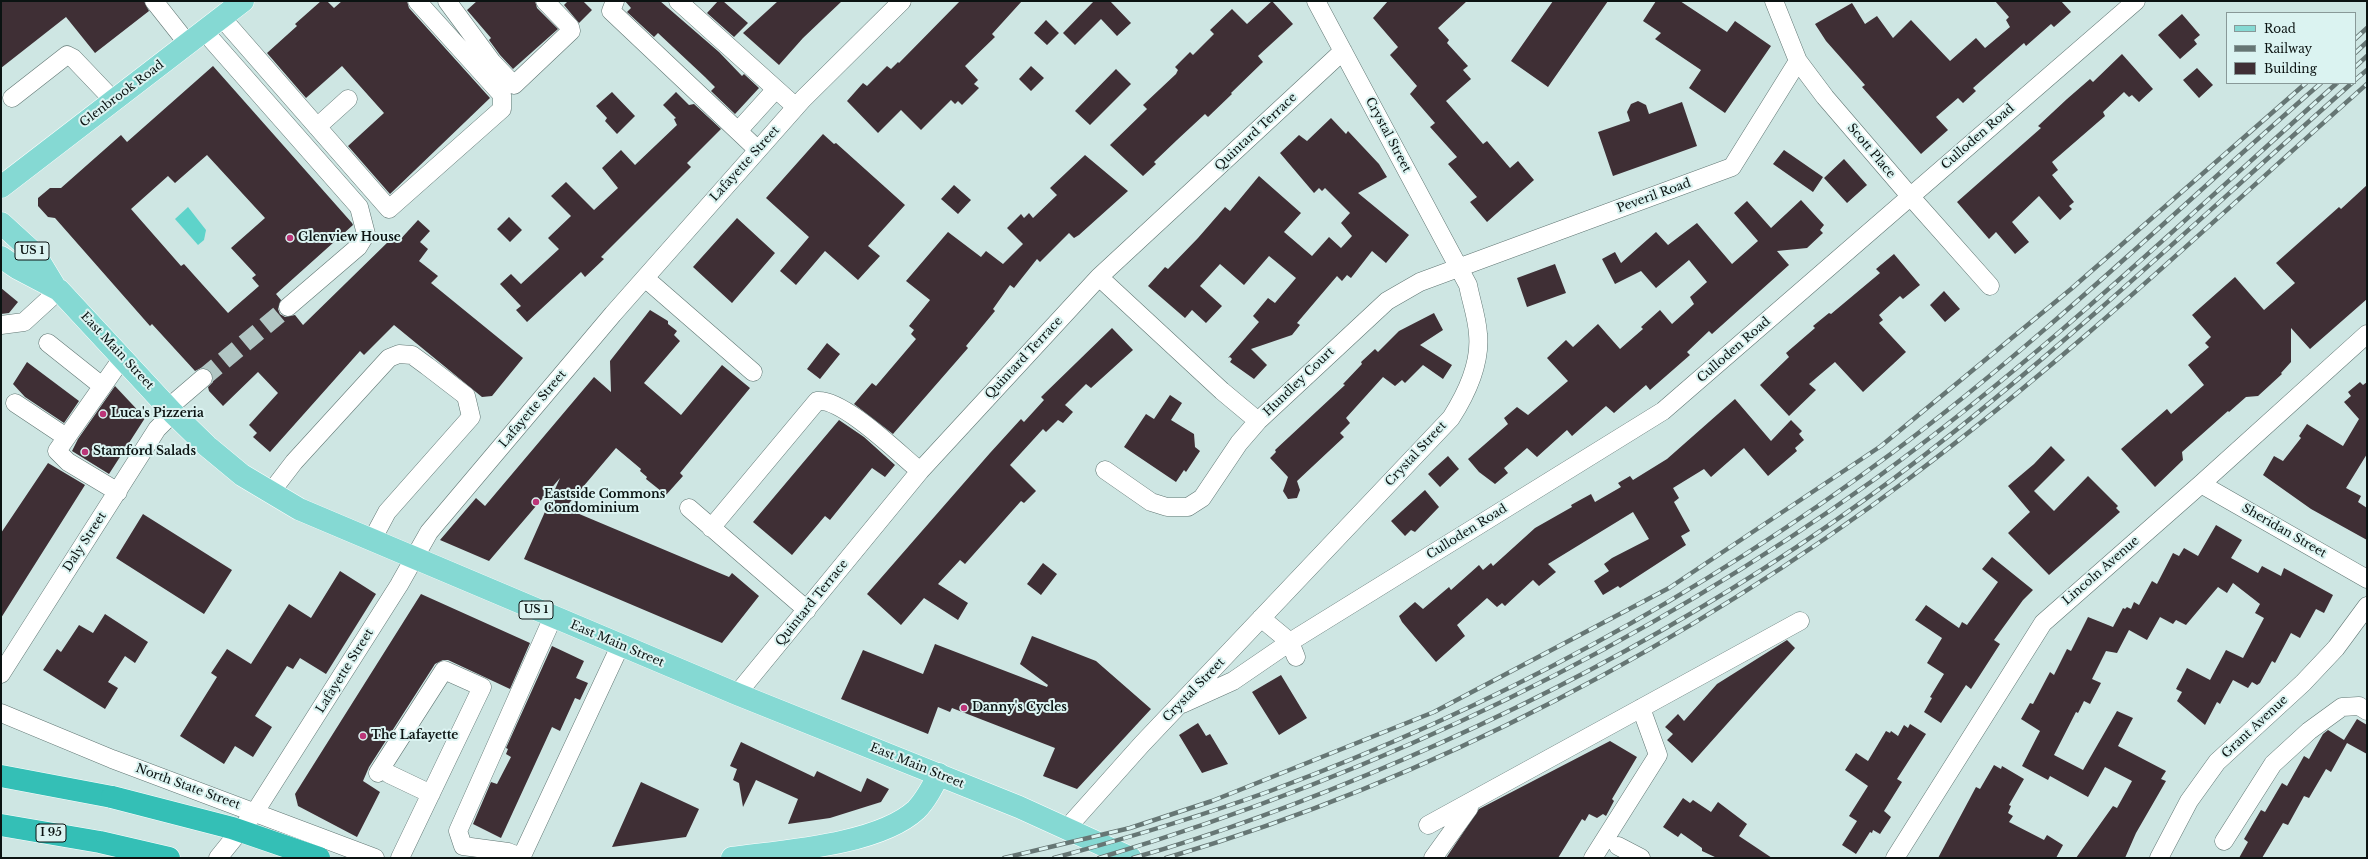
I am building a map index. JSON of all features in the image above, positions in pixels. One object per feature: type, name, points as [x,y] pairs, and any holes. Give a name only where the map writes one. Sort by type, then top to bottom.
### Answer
[{"type":"highway","points":[[1,776],[112,797],[232,828],[319,858]]},
{"type":"highway","name":"I 95","points":[[1,825],[100,842],[168,858]]},
{"type":"main road","name":"Glenbrook Road","points":[[1,187],[244,1]]},
{"type":"main road","name":"East Main Street","points":[[1,223],[35,254],[57,288],[171,410],[232,467],[271,492],[310,514],[620,646],[939,774],[1067,828],[1131,858]]},
{"type":"main road","name":"East Main Street","points":[[1,256],[16,268],[57,288]]},
{"type":"main road","points":[[732,858],[828,844],[870,833],[902,819],[916,810],[932,789],[939,774]]},
{"type":"street","points":[[154,1],[196,38],[359,207],[366,234],[358,248],[288,307]]},
{"type":"street","points":[[222,18],[389,209],[502,110],[502,95],[417,1]]},
{"type":"street","points":[[447,1],[492,62],[514,85],[571,31],[570,27],[545,1]]},
{"type":"street","points":[[615,1],[612,11],[758,150]]},
{"type":"street","points":[[678,1],[796,107]]},
{"type":"street","name":"Lafayette Street","points":[[218,858],[255,812],[399,585],[429,532],[645,278],[796,107],[902,1]]},
{"type":"street","name":"Crystal Street","points":[[1067,828],[1142,744],[1182,704],[1261,618],[1451,418],[1472,379],[1477,357],[1478,334],[1468,285],[1316,1]]},
{"type":"street","name":"Scott Place","points":[[1774,1],[1798,61],[1825,96],[1910,196],[1990,286]]},
{"type":"street","name":"Culloden Road","points":[[1182,704],[1293,650],[1663,411],[2136,1]]},
{"type":"street","name":"Quintard Terrace","points":[[737,694],[920,471],[1099,277],[1343,51]]},
{"type":"street","points":[[12,98],[67,56],[73,58],[114,101]]},
{"type":"street","name":"Peveril Road","points":[[1458,267],[1732,167],[1798,61]]},
{"type":"street","points":[[738,131],[776,89]]},
{"type":"street","points":[[317,127],[348,99]]},
{"type":"street","name":"Hundley Court","points":[[1099,277],[1222,391],[1258,421],[1387,301],[1420,282],[1458,267]]},
{"type":"street","points":[[645,278],[753,372]]},
{"type":"street","points":[[1,325],[24,322],[57,288]]},
{"type":"street","name":"Lincoln Avenue","points":[[1895,858],[2043,623],[2201,484],[2367,334]]},
{"type":"street","points":[[48,344],[102,386]]},
{"type":"street","points":[[271,492],[294,462],[389,358],[399,354],[412,355],[466,396],[471,417],[387,512],[372,540]]},
{"type":"street","points":[[118,492],[68,462],[57,451],[123,357]]},
{"type":"street","name":"Daly Street","points":[[1,674],[157,429],[171,410],[203,378]]},
{"type":"street","points":[[711,528],[817,401],[824,401],[848,412],[920,471]]},
{"type":"street","points":[[15,402],[66,437]]},
{"type":"street","points":[[1105,470],[1151,502],[1167,507],[1188,507],[1202,498],[1239,443],[1258,421]]},
{"type":"street","name":"Sheridan Street","points":[[2201,484],[2367,579]]},
{"type":"street","points":[[689,508],[807,610]]},
{"type":"street","name":"Grant Avenue","points":[[2159,858],[2189,801],[2217,762],[2303,683],[2336,648],[2367,606]]},
{"type":"street","points":[[553,617],[458,831],[463,846],[508,852],[521,858],[620,646]]},
{"type":"street","points":[[1261,618],[1293,650]]},
{"type":"street","points":[[1428,825],[1800,621]]},
{"type":"street","points":[[400,858],[431,794],[482,687],[444,670],[384,774],[431,794]]},
{"type":"street","points":[[2224,840],[2273,764],[2309,731],[2342,706],[2360,706],[2367,710]]},
{"type":"street","points":[[1593,858],[1658,755],[1641,708]]},
{"type":"street","name":"North State Street","points":[[1,714],[112,759],[375,858]]},
{"type":"street","points":[[1433,858],[1469,808],[1468,803]]},
{"type":"street","points":[[1618,846],[1641,858]]},
{"type":"water","points":[[188,207],[206,230],[204,240],[198,245],[175,219]]},
{"type":"building","points":[[1,1],[144,1],[149,11],[95,53],[66,17],[1,68]]},
{"type":"building","points":[[321,1],[327,1],[334,8],[342,1],[407,1],[409,8],[490,98],[390,194],[348,146],[384,113],[342,66],[306,98],[267,53],[297,26],[295,24]]},
{"type":"building","points":[[477,1],[535,1],[537,8],[558,29],[513,69],[489,40],[491,38],[467,10]]},
{"type":"building","points":[[568,1],[583,1],[592,10],[579,23],[564,5]]},
{"type":"building","points":[[625,1],[660,1],[719,52],[742,76],[744,74],[759,88],[735,114],[711,91],[715,87],[705,77],[658,33],[654,37],[627,12],[631,8]]},
{"type":"building","points":[[718,1],[723,1],[748,23],[734,37],[707,13]]},
{"type":"building","points":[[778,1],[842,1],[803,38],[779,65],[743,33]]},
{"type":"building","points":[[960,1],[1022,1],[992,34],[995,37],[965,66],[978,80],[974,84],[979,88],[962,105],[958,101],[955,104],[951,100],[921,130],[901,110],[878,133],[847,101],[863,83],[867,86],[887,66],[891,69],[898,62],[899,63]]},
{"type":"building","points":[[1094,1],[1110,1],[1131,23],[1117,36],[1101,19],[1075,45],[1063,33]]},
{"type":"building","points":[[1272,1],[1293,24],[1258,56],[1263,62],[1231,93],[1232,94],[1208,117],[1205,114],[1154,162],[1156,164],[1143,176],[1110,145],[1147,109],[1143,105],[1176,74],[1178,70],[1175,67],[1190,52],[1193,55],[1214,34],[1210,30],[1232,9],[1247,24]]},
{"type":"building","points":[[1388,1],[1467,1],[1438,28],[1449,40],[1447,43],[1468,66],[1463,70],[1471,79],[1446,101],[1483,144],[1487,141],[1510,168],[1518,161],[1534,180],[1487,222],[1470,202],[1477,197],[1448,164],[1457,157],[1430,127],[1435,123],[1410,94],[1417,86],[1390,55],[1398,47],[1373,18]]},
{"type":"building","points":[[1553,1],[1608,1],[1548,87],[1511,61]]},
{"type":"building","points":[[1656,1],[1680,1],[1727,32],[1735,21],[1771,46],[1725,113],[1689,88],[1701,70],[1655,39],[1661,33],[1643,21]]},
{"type":"building","points":[[1995,1],[2061,1],[2071,12],[2054,27],[2051,24],[2026,46],[2024,43],[1973,88],[1976,91],[1963,103],[1958,98],[1936,117],[1948,130],[1921,154],[1862,87],[1865,85],[1826,41],[1815,24],[1852,3],[1865,24],[1877,16],[1893,38],[1911,20],[1950,61],[1976,38],[1985,48],[2010,27],[2006,20],[2009,17]]},
{"type":"building","points":[[2182,14],[2200,35],[2194,40],[2197,44],[2180,59],[2158,35]]},
{"type":"building","points":[[1046,20],[1059,33],[1047,45],[1034,33]]},
{"type":"building","points":[[2122,54],[2153,89],[2139,102],[2132,95],[2129,97],[2124,92],[2103,112],[2105,116],[2052,162],[2058,170],[2052,175],[2074,202],[2069,206],[2072,209],[2060,220],[2039,196],[2012,222],[2029,242],[2015,254],[1996,232],[1989,239],[1957,202],[2041,128],[2038,126],[2067,99],[2090,79],[2093,82]]},
{"type":"building","name":"Glenview House","points":[[213,66],[353,225],[276,294],[281,300],[278,309],[280,314],[285,317],[295,315],[303,325],[391,239],[397,243],[418,220],[430,231],[420,242],[428,249],[419,261],[438,276],[431,283],[523,358],[492,396],[482,397],[394,325],[364,355],[360,351],[270,452],[253,437],[257,433],[249,425],[278,393],[258,372],[223,406],[209,391],[208,387],[213,382],[211,371],[201,368],[195,371],[152,324],[150,326],[55,218],[48,217],[38,206],[38,198],[50,188],[61,188],[121,135],[127,142]],"holes":[[[207,155],[265,218],[231,248],[256,275],[252,278],[259,286],[228,313],[184,264],[181,266],[131,209],[168,176],[175,183]]]},
{"type":"building","points":[[1031,66],[1044,78],[1031,91],[1019,79]]},
{"type":"building","points":[[2197,68],[2213,85],[2199,98],[2183,80]]},
{"type":"building","points":[[1116,69],[1131,84],[1090,125],[1075,111]]},
{"type":"building","points":[[612,92],[635,116],[617,134],[605,121],[607,118],[596,106]]},
{"type":"building","points":[[676,92],[689,105],[694,104],[721,129],[687,163],[691,167],[601,257],[604,259],[585,277],[581,272],[527,322],[516,310],[521,306],[500,284],[511,274],[521,284],[559,249],[548,238],[571,216],[551,196],[566,182],[594,210],[618,188],[602,168],[621,150],[635,165],[677,125],[674,119],[676,118],[663,105]]},
{"type":"building","points":[[1638,101],[1646,105],[1649,114],[1682,102],[1697,146],[1613,176],[1598,132],[1630,121],[1627,112],[1631,104]]},
{"type":"building","points":[[1331,118],[1346,134],[1348,131],[1379,164],[1387,177],[1358,193],[1409,235],[1386,263],[1372,251],[1351,278],[1347,275],[1342,281],[1337,276],[1297,323],[1300,325],[1292,335],[1251,349],[1267,365],[1254,379],[1230,362],[1232,359],[1230,357],[1228,358],[1259,322],[1253,316],[1268,298],[1275,303],[1296,278],[1269,256],[1244,285],[1220,264],[1200,286],[1222,306],[1206,323],[1192,310],[1185,318],[1148,286],[1165,267],[1168,269],[1225,207],[1230,211],[1259,176],[1301,213],[1284,232],[1312,256],[1329,237],[1341,248],[1352,236],[1341,223],[1350,213],[1325,188],[1322,191],[1319,188],[1314,193],[1280,153],[1299,135],[1307,141]]},
{"type":"building","points":[[823,134],[834,144],[836,143],[905,205],[868,246],[880,256],[858,280],[825,251],[796,285],[780,271],[809,237],[766,198]]},
{"type":"building","points":[[1784,150],[1823,177],[1813,192],[1773,164]]},
{"type":"building","points":[[1085,155],[1128,191],[1079,235],[1074,238],[1069,233],[1040,262],[1037,259],[1014,288],[1010,285],[993,309],[995,311],[966,346],[968,348],[893,434],[854,404],[872,383],[876,386],[916,339],[911,334],[914,330],[909,326],[930,300],[906,281],[948,232],[981,257],[986,251],[1003,264],[1023,244],[1007,228],[1021,214],[1024,218],[1029,213],[1033,218],[1057,195],[1050,188]]},
{"type":"building","points":[[1844,159],[1867,185],[1847,203],[1824,178]]},
{"type":"building","points":[[954,185],[971,200],[958,214],[941,199]]},
{"type":"building","points":[[2367,185],[2367,299],[2310,349],[2291,328],[2291,362],[2281,373],[2282,374],[2258,396],[2246,397],[2229,412],[2228,411],[2182,452],[2183,460],[2155,487],[2121,449],[2167,409],[2171,414],[2204,385],[2188,365],[2209,347],[2205,343],[2211,337],[2192,315],[2235,277],[2264,310],[2295,283],[2276,263],[2339,207],[2341,209]]},
{"type":"building","points":[[1801,200],[1824,225],[1820,230],[1823,233],[1807,248],[1777,251],[1789,265],[1712,334],[1709,331],[1687,352],[1690,355],[1650,390],[1646,385],[1614,413],[1606,406],[1572,436],[1567,430],[1537,457],[1527,448],[1504,468],[1508,473],[1495,484],[1479,472],[1468,459],[1508,424],[1504,418],[1517,407],[1528,415],[1568,381],[1547,358],[1566,340],[1573,347],[1598,324],[1620,349],[1643,329],[1641,327],[1660,310],[1672,324],[1694,304],[1690,297],[1707,282],[1689,260],[1656,288],[1641,271],[1615,284],[1602,259],[1615,252],[1621,263],[1656,232],[1668,245],[1697,223],[1732,264],[1758,241],[1734,213],[1747,201],[1771,228]]},
{"type":"building","points":[[509,217],[522,230],[510,242],[497,229]]},
{"type":"building","points":[[737,218],[775,253],[732,303],[693,267]]},
{"type":"building","points":[[1894,254],[1920,285],[1903,299],[1900,296],[1879,315],[1883,320],[1879,323],[1906,352],[1863,392],[1835,362],[1809,384],[1816,390],[1789,416],[1760,385],[1789,357],[1786,353],[1815,328],[1813,326],[1829,313],[1831,314],[1880,273],[1876,269]]},
{"type":"building","points":[[1555,264],[1566,293],[1527,307],[1517,278]]},
{"type":"building","points":[[1,288],[18,302],[9,313],[1,314]]},
{"type":"building","points":[[1944,291],[1960,309],[1945,322],[1930,305]]},
{"type":"building","name":"Eastside Commons Condominium","points":[[650,310],[668,321],[668,324],[677,331],[674,335],[680,341],[644,383],[681,415],[722,365],[750,388],[680,473],[683,476],[666,495],[646,479],[647,477],[640,471],[641,469],[616,448],[565,508],[729,577],[732,573],[759,596],[722,643],[524,559],[560,478],[489,561],[440,540],[476,498],[485,506],[594,377],[611,392],[610,361]]},
{"type":"building","points":[[1434,313],[1443,330],[1420,345],[1452,365],[1443,379],[1423,365],[1405,383],[1402,380],[1395,386],[1383,377],[1346,418],[1350,423],[1340,433],[1344,437],[1297,481],[1300,490],[1297,498],[1288,499],[1283,491],[1288,477],[1270,458],[1276,452],[1275,450],[1345,385],[1343,384],[1362,364],[1361,362],[1375,349],[1378,352],[1399,331]]},
{"type":"building","points":[[1112,328],[1133,350],[1091,388],[1086,384],[1065,405],[1073,412],[1063,423],[1058,420],[1046,432],[1043,429],[1010,465],[1036,491],[1024,503],[1021,501],[965,564],[960,560],[938,584],[968,603],[958,620],[924,598],[901,625],[867,594],[1021,419],[1024,422],[1044,400],[1041,397]]},
{"type":"building","points":[[827,343],[840,354],[820,379],[807,369]]},
{"type":"building","points":[[27,362],[79,401],[64,423],[25,397],[13,384]]},
{"type":"building","points":[[2360,382],[2363,385],[2367,382],[2367,454],[2346,488],[2361,496],[2358,502],[2367,508],[2367,540],[2311,509],[2263,475],[2274,456],[2283,461],[2301,438],[2299,436],[2307,424],[2343,446],[2359,419],[2344,402],[2351,396],[2348,392]]},
{"type":"building","points":[[115,386],[145,418],[109,474],[72,451],[78,439]]},
{"type":"building","points":[[1170,395],[1182,403],[1171,420],[1194,434],[1195,447],[1200,451],[1186,472],[1184,470],[1176,482],[1124,447],[1146,414],[1154,419]]},
{"type":"building","points":[[1735,399],[1771,441],[1791,420],[1802,431],[1799,434],[1804,440],[1795,448],[1797,451],[1768,476],[1744,448],[1711,477],[1704,469],[1673,488],[1679,498],[1674,502],[1690,531],[1681,536],[1686,545],[1620,588],[1618,586],[1603,595],[1594,581],[1609,571],[1604,564],[1612,558],[1649,539],[1633,512],[1548,564],[1556,572],[1539,586],[1533,580],[1505,606],[1502,603],[1497,607],[1487,598],[1457,625],[1465,636],[1436,662],[1402,622],[1399,616],[1415,602],[1423,609],[1449,587],[1451,590],[1479,565],[1483,570],[1491,563],[1493,566],[1535,528],[1572,507],[1571,505],[1591,494],[1595,502],[1621,487],[1618,483],[1630,476],[1633,480],[1667,459]]},
{"type":"building","points":[[839,420],[864,437],[895,465],[885,477],[872,468],[830,520],[825,516],[792,555],[753,522]]},
{"type":"building","points":[[2051,446],[2065,460],[2034,491],[2054,511],[2088,476],[2118,506],[2116,508],[2120,512],[2049,575],[2008,533],[2030,512],[2008,486],[2034,464]]},
{"type":"building","points":[[1448,456],[1459,469],[1440,487],[1428,474]]},
{"type":"building","points":[[48,463],[85,485],[1,618],[1,533]]},
{"type":"building","points":[[1425,490],[1439,507],[1415,532],[1411,530],[1405,536],[1391,521]]},
{"type":"building","points":[[143,514],[232,570],[204,614],[116,558]]},
{"type":"building","points":[[2216,525],[2242,540],[2231,558],[2258,573],[2262,566],[2281,576],[2284,568],[2333,595],[2324,613],[2316,609],[2300,638],[2291,633],[2275,663],[2272,661],[2260,683],[2257,685],[2252,682],[2248,688],[2233,680],[2220,704],[2217,702],[2205,725],[2177,701],[2182,692],[2176,689],[2187,668],[2210,680],[2226,650],[2243,658],[2264,618],[2255,613],[2260,604],[2233,583],[2227,593],[2218,587],[2186,625],[2176,620],[2173,624],[2160,617],[2147,640],[2129,630],[2117,653],[2106,651],[2092,679],[2101,683],[2090,704],[2084,701],[2078,713],[2076,712],[2054,755],[2083,770],[2117,711],[2133,718],[2118,746],[2166,771],[2161,779],[2166,781],[2136,833],[2125,858],[2076,858],[2113,806],[2117,808],[2132,781],[2105,767],[2088,797],[2050,776],[2048,780],[2022,766],[2040,731],[2021,719],[2030,703],[2033,704],[2050,672],[2054,675],[2067,649],[2071,651],[2088,617],[2113,627],[2123,608],[2125,609],[2127,607],[2131,609],[2134,602],[2139,605],[2152,581],[2157,584],[2173,553],[2179,556],[2184,548],[2198,556]]},
{"type":"building","points":[[1992,557],[2033,590],[2023,600],[1994,640],[2000,644],[1971,689],[1966,685],[1941,723],[1924,712],[1932,698],[1930,697],[1944,674],[1927,663],[1942,638],[1915,620],[1926,605],[1959,628],[1962,622],[1967,625],[1998,582],[1982,569]]},
{"type":"building","points":[[1043,563],[1057,574],[1041,595],[1027,584]]},
{"type":"building","points":[[340,571],[376,594],[326,674],[300,658],[293,669],[287,666],[255,716],[272,727],[253,757],[235,746],[224,764],[180,736],[217,677],[211,673],[227,649],[251,664],[289,604],[311,618]]},
{"type":"building","name":"The Lafayette","points":[[421,594],[530,643],[510,689],[448,660],[443,660],[435,664],[369,767],[363,781],[380,792],[357,837],[298,806],[295,794]]},
{"type":"building","points":[[105,614],[148,642],[135,663],[125,656],[108,682],[118,688],[105,709],[43,670],[57,649],[61,652],[79,625],[93,633]]},
{"type":"building","points":[[1032,636],[1096,661],[1151,709],[1077,789],[1043,776],[1055,748],[952,708],[950,712],[938,707],[928,734],[841,699],[863,650],[923,674],[935,644],[1047,687],[1048,685],[1020,664]]},
{"type":"building","points":[[1787,640],[1795,648],[1692,763],[1667,740],[1673,734],[1665,727],[1678,714],[1684,721],[1717,684]]},
{"type":"building","points":[[552,646],[584,661],[576,678],[588,683],[580,700],[575,698],[560,731],[552,727],[501,838],[473,824],[491,782],[497,784],[511,757],[506,754],[508,749],[506,748]]},
{"type":"building","points":[[1281,675],[1307,718],[1279,735],[1252,692]]},
{"type":"building","points":[[2357,719],[2367,725],[2367,754],[2347,743],[2331,772],[2326,769],[2309,798],[2304,796],[2288,825],[2283,823],[2262,858],[2239,858],[2248,842],[2244,839],[2261,810],[2265,812],[2282,783],[2287,786],[2304,756],[2309,759],[2323,734],[2328,730],[2344,740]]},
{"type":"building","points":[[1198,723],[1206,736],[1210,734],[1228,764],[1202,773],[1179,735]]},
{"type":"building","points":[[1910,724],[1926,734],[1897,779],[1902,782],[1884,811],[1891,817],[1880,834],[1873,830],[1872,833],[1870,832],[1856,854],[1842,845],[1857,821],[1849,816],[1868,786],[1845,770],[1856,753],[1868,761],[1886,731],[1890,733],[1891,731],[1898,736],[1904,725],[1908,728]]},
{"type":"building","points":[[1610,741],[1637,757],[1612,799],[1614,801],[1606,816],[1603,814],[1597,818],[1589,814],[1585,821],[1582,819],[1558,858],[1446,858],[1479,809]]},
{"type":"building","points":[[741,742],[814,777],[817,771],[861,792],[867,778],[889,789],[881,802],[830,818],[788,824],[798,799],[756,780],[743,807],[739,783],[733,780],[737,769],[730,766]]},
{"type":"building","points":[[1994,765],[2001,769],[2002,766],[2024,779],[2009,805],[2011,806],[2008,813],[2013,816],[2009,822],[2044,840],[2047,835],[2063,845],[2056,858],[1938,858],[1976,787],[1980,789]]},
{"type":"building","points":[[641,782],[699,809],[686,837],[612,847]]},
{"type":"building","points":[[1683,798],[1690,803],[1693,800],[1711,812],[1718,802],[1747,824],[1739,836],[1772,858],[1717,858],[1702,851],[1702,848],[1681,833],[1678,837],[1663,827]]},
{"type":"tunnel","points":[[203,378],[288,307]]},
{"type":"railway","points":[[2356,38],[2367,28]]},
{"type":"railway","points":[[2356,52],[2367,42]]},
{"type":"railway","points":[[2356,66],[2367,56]]},
{"type":"railway","points":[[2356,79],[2367,70]]},
{"type":"railway","points":[[1004,858],[1130,828],[1212,801],[1434,712],[1669,588],[1881,446],[2071,289],[2305,84]]},
{"type":"railway","points":[[1054,858],[1217,810],[1353,759],[1514,685],[1593,644],[1746,554],[1820,505],[1892,453],[2003,365],[2057,319],[2320,84]]},
{"type":"railway","points":[[1099,858],[1202,825],[1304,788],[1404,746],[1503,701],[1599,652],[1693,598],[1785,541],[1875,479],[1995,386],[2111,287],[2336,84]]},
{"type":"railway","points":[[1133,858],[1235,826],[1336,788],[1475,727],[1548,692],[1619,654],[1758,572],[1891,480],[1955,431],[2056,347],[2351,84]]},
{"type":"railway","points":[[1166,858],[1266,826],[1364,789],[1461,747],[1555,700],[1648,650],[1738,596],[1826,538],[1911,477],[1971,431],[2086,335],[2367,84]]},
{"type":"place","name":"Glenview House","points":[[290,238]]},
{"type":"place","name":"Luca's Pizzeria","points":[[103,414]]},
{"type":"place","name":"Stamford Salads","points":[[85,452]]},
{"type":"place","name":"Eastside Commons Condominium","points":[[536,502]]},
{"type":"place","name":"Danny's Cycles","points":[[964,708]]},
{"type":"place","name":"The Lafayette","points":[[363,736]]}]
